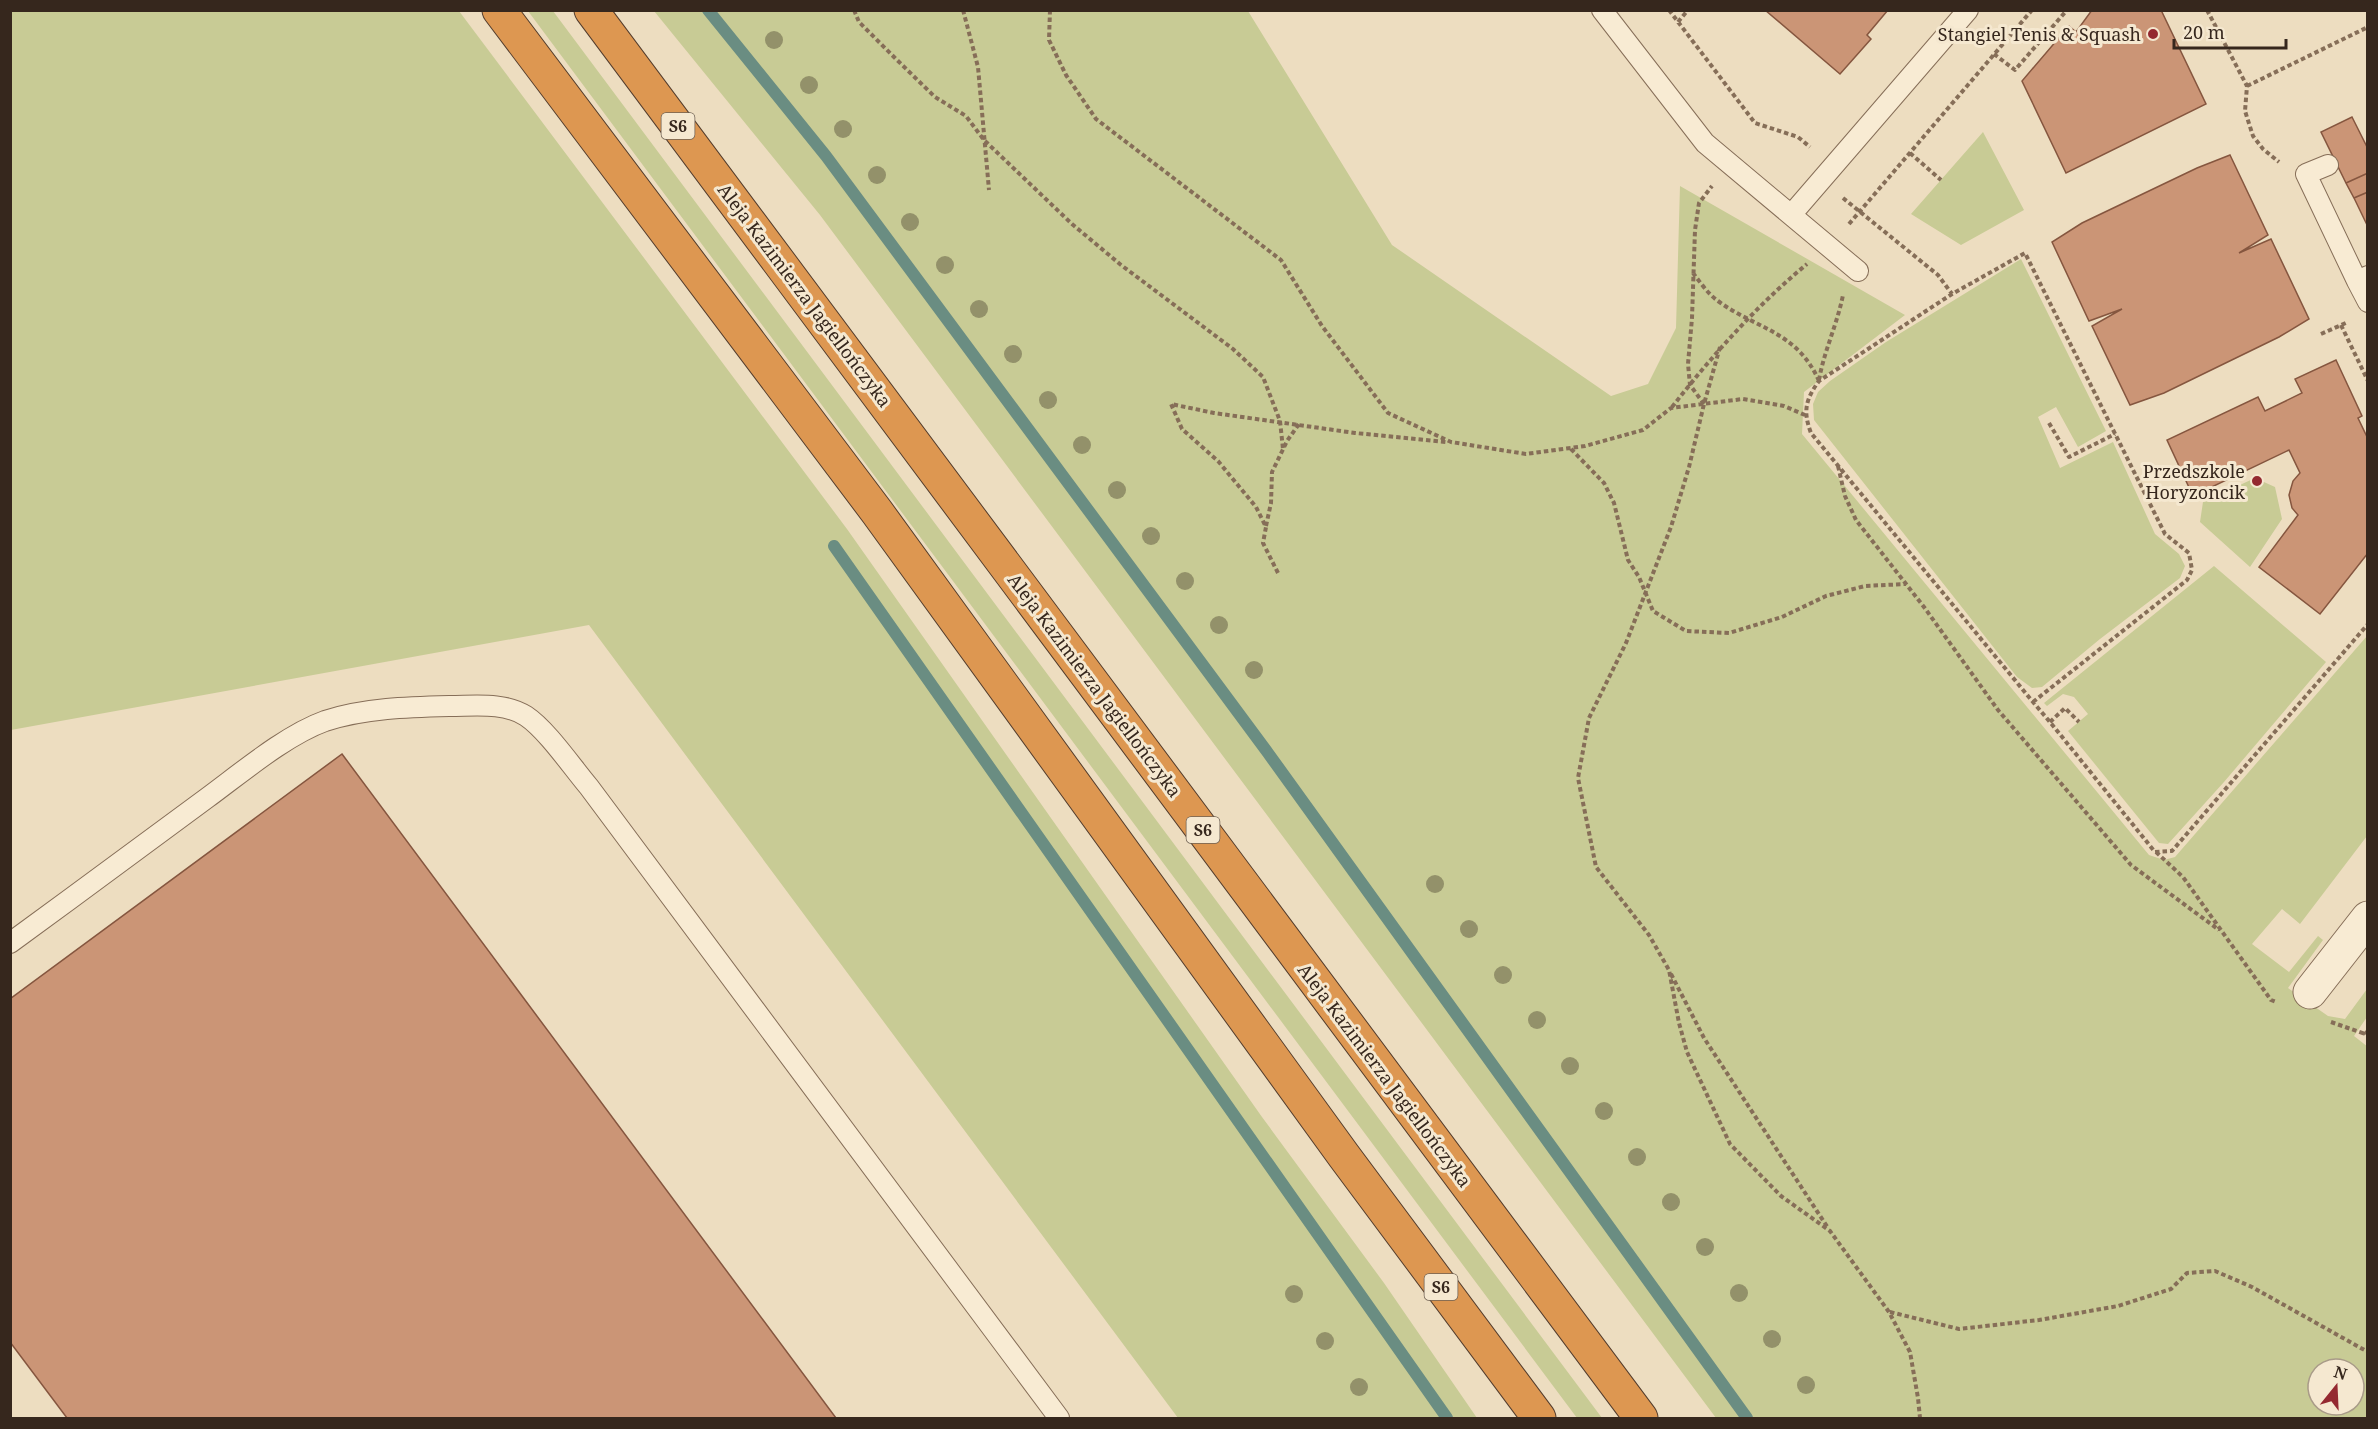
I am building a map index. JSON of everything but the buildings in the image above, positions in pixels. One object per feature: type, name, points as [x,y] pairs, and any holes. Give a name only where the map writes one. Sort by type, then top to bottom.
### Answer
[{"type":"highway","name":"S6","points":[[499,10],[877,512],[1337,1146],[1539,1419]]},
{"type":"highway","name":"Aleja Kazimierza Jagiellończyka","points":[[591,10],[1641,1419]]},
{"type":"street","points":[[2305,1005],[2367,918]]},
{"type":"lane","points":[[1602,10],[1704,143],[1858,271]]},
{"type":"lane","points":[[1791,215],[1968,10]]},
{"type":"lane","points":[[2328,165],[2306,174],[2362,278],[2367,302]]},
{"type":"lane","points":[[10,944],[249,767],[299,733],[324,722],[377,710],[496,706],[526,716],[548,738],[589,787],[1059,1419]]},
{"type":"path","points":[[854,10],[859,22],[895,58],[935,97],[966,116],[984,140],[1072,224],[1121,265],[1233,349],[1263,377],[1280,421],[1283,449]]},
{"type":"path","points":[[963,10],[978,67],[989,190]]},
{"type":"path","points":[[1050,10],[1049,40],[1066,75],[1096,119],[1281,260],[1322,326],[1388,413],[1451,442]]},
{"type":"path","points":[[1669,10],[1755,123],[1798,137],[1860,212],[1938,275],[1952,294]]},
{"type":"path","points":[[1678,22],[1688,10]]},
{"type":"path","points":[[1266,526],[1256,507],[1238,484],[1218,461],[1182,429],[1171,404],[1214,413],[1355,433],[1451,442],[1526,454],[1570,448],[1643,430],[1671,408],[1720,347],[1784,283],[1829,246],[2032,10]]},
{"type":"path","points":[[1994,54],[2015,70],[2067,10]]},
{"type":"path","points":[[2207,10],[2247,86],[2245,111],[2253,136],[2263,149],[2281,165],[2306,174]]},
{"type":"path","points":[[2247,86],[2367,27]]},
{"type":"path","points":[[1910,153],[1941,180]]},
{"type":"path","points":[[1704,404],[1690,385],[1688,364],[1695,230],[1699,203],[1729,164]]},
{"type":"path","points":[[2033,702],[2187,579],[2192,570],[2189,553],[2165,534],[2025,253],[1952,294],[1819,381],[1811,392],[1805,415],[1811,434],[2155,852],[2183,877],[2271,1000],[2305,1005],[2367,1034]]},
{"type":"path","points":[[1819,381],[1823,355],[1839,316],[1843,292],[1858,271]]},
{"type":"path","points":[[1692,272],[1716,301],[1768,328],[1801,352],[1811,364],[1819,381]]},
{"type":"path","points":[[2341,325],[2367,381]]},
{"type":"path","points":[[1720,347],[1671,527],[1626,643],[1588,718],[1578,778],[1596,867],[1649,935],[1704,1038],[1830,1231],[1889,1312],[1910,1352],[1920,1419]]},
{"type":"path","points":[[1671,408],[1743,399],[1784,406],[1805,415]]},
{"type":"path","points":[[2049,423],[2069,457],[2115,434]]},
{"type":"path","points":[[1278,573],[1263,543],[1271,503],[1272,472],[1299,424]]},
{"type":"path","points":[[1570,448],[1604,483],[1614,503],[1628,560],[1646,592],[1653,611],[1686,631],[1729,633],[1782,617],[1826,596],[1865,586],[1906,584]]},
{"type":"path","points":[[1838,465],[1845,496],[1856,520],[1998,710],[2130,864],[2219,930]]},
{"type":"path","points":[[2155,852],[2172,851],[2367,624]]},
{"type":"path","points":[[2050,722],[2065,708],[2079,722]]},
{"type":"path","points":[[1669,970],[1687,1052],[1730,1144],[1781,1196],[1830,1231]]},
{"type":"path","points":[[1889,1312],[1959,1329],[2039,1320],[2118,1306],[2171,1289],[2187,1273],[2215,1271],[2252,1287],[2367,1352]]},
{"type":"green space","points":[[11,10],[459,11],[847,529],[1262,1117],[1384,1283],[1477,1418],[1178,1418],[589,625],[11,730]]},
{"type":"green space","points":[[528,11],[553,11],[1602,1418],[1577,1418]]},
{"type":"green space","points":[[654,11],[1248,11],[1392,245],[1611,396],[1648,384],[1676,328],[1680,186],[1905,315],[1804,392],[1802,434],[2149,855],[2164,860],[2175,857],[2367,636],[2367,836],[2300,924],[2282,909],[2252,944],[2289,972],[2318,936],[2323,940],[2288,988],[2328,1016],[2345,1019],[2367,989],[2367,1017],[2354,1036],[2368,1047],[2367,1418],[1716,1418],[820,215]]},
{"type":"green space","points":[[1983,132],[2024,210],[1961,245],[1911,214]]},
{"type":"green space","points":[[2021,259],[2106,431],[2078,447],[2056,407],[2038,417],[2060,468],[2113,442],[2155,534],[2179,554],[2185,566],[2180,578],[2042,687],[2032,688],[2017,677],[1814,420],[1813,404],[1818,392],[1830,381],[1886,342]]},
{"type":"green space","points":[[2255,478],[2275,487],[2282,519],[2250,567],[2200,522],[2203,502]]},
{"type":"green space","points":[[2214,566],[2326,662],[2168,844],[2159,843],[2068,731],[2088,714],[2074,697],[2063,694],[2047,706],[2044,703]]},
{"type":"waterway","points":[[708,10],[826,156],[1268,753],[1747,1418]]},
{"type":"waterway","points":[[834,546],[1447,1418]]},
{"type":"place","name":"Stangiel Tenis & Squash","points":[[2153,34]]},
{"type":"place","name":"Przedszkole Horyzoncik","points":[[2257,481]]}]
